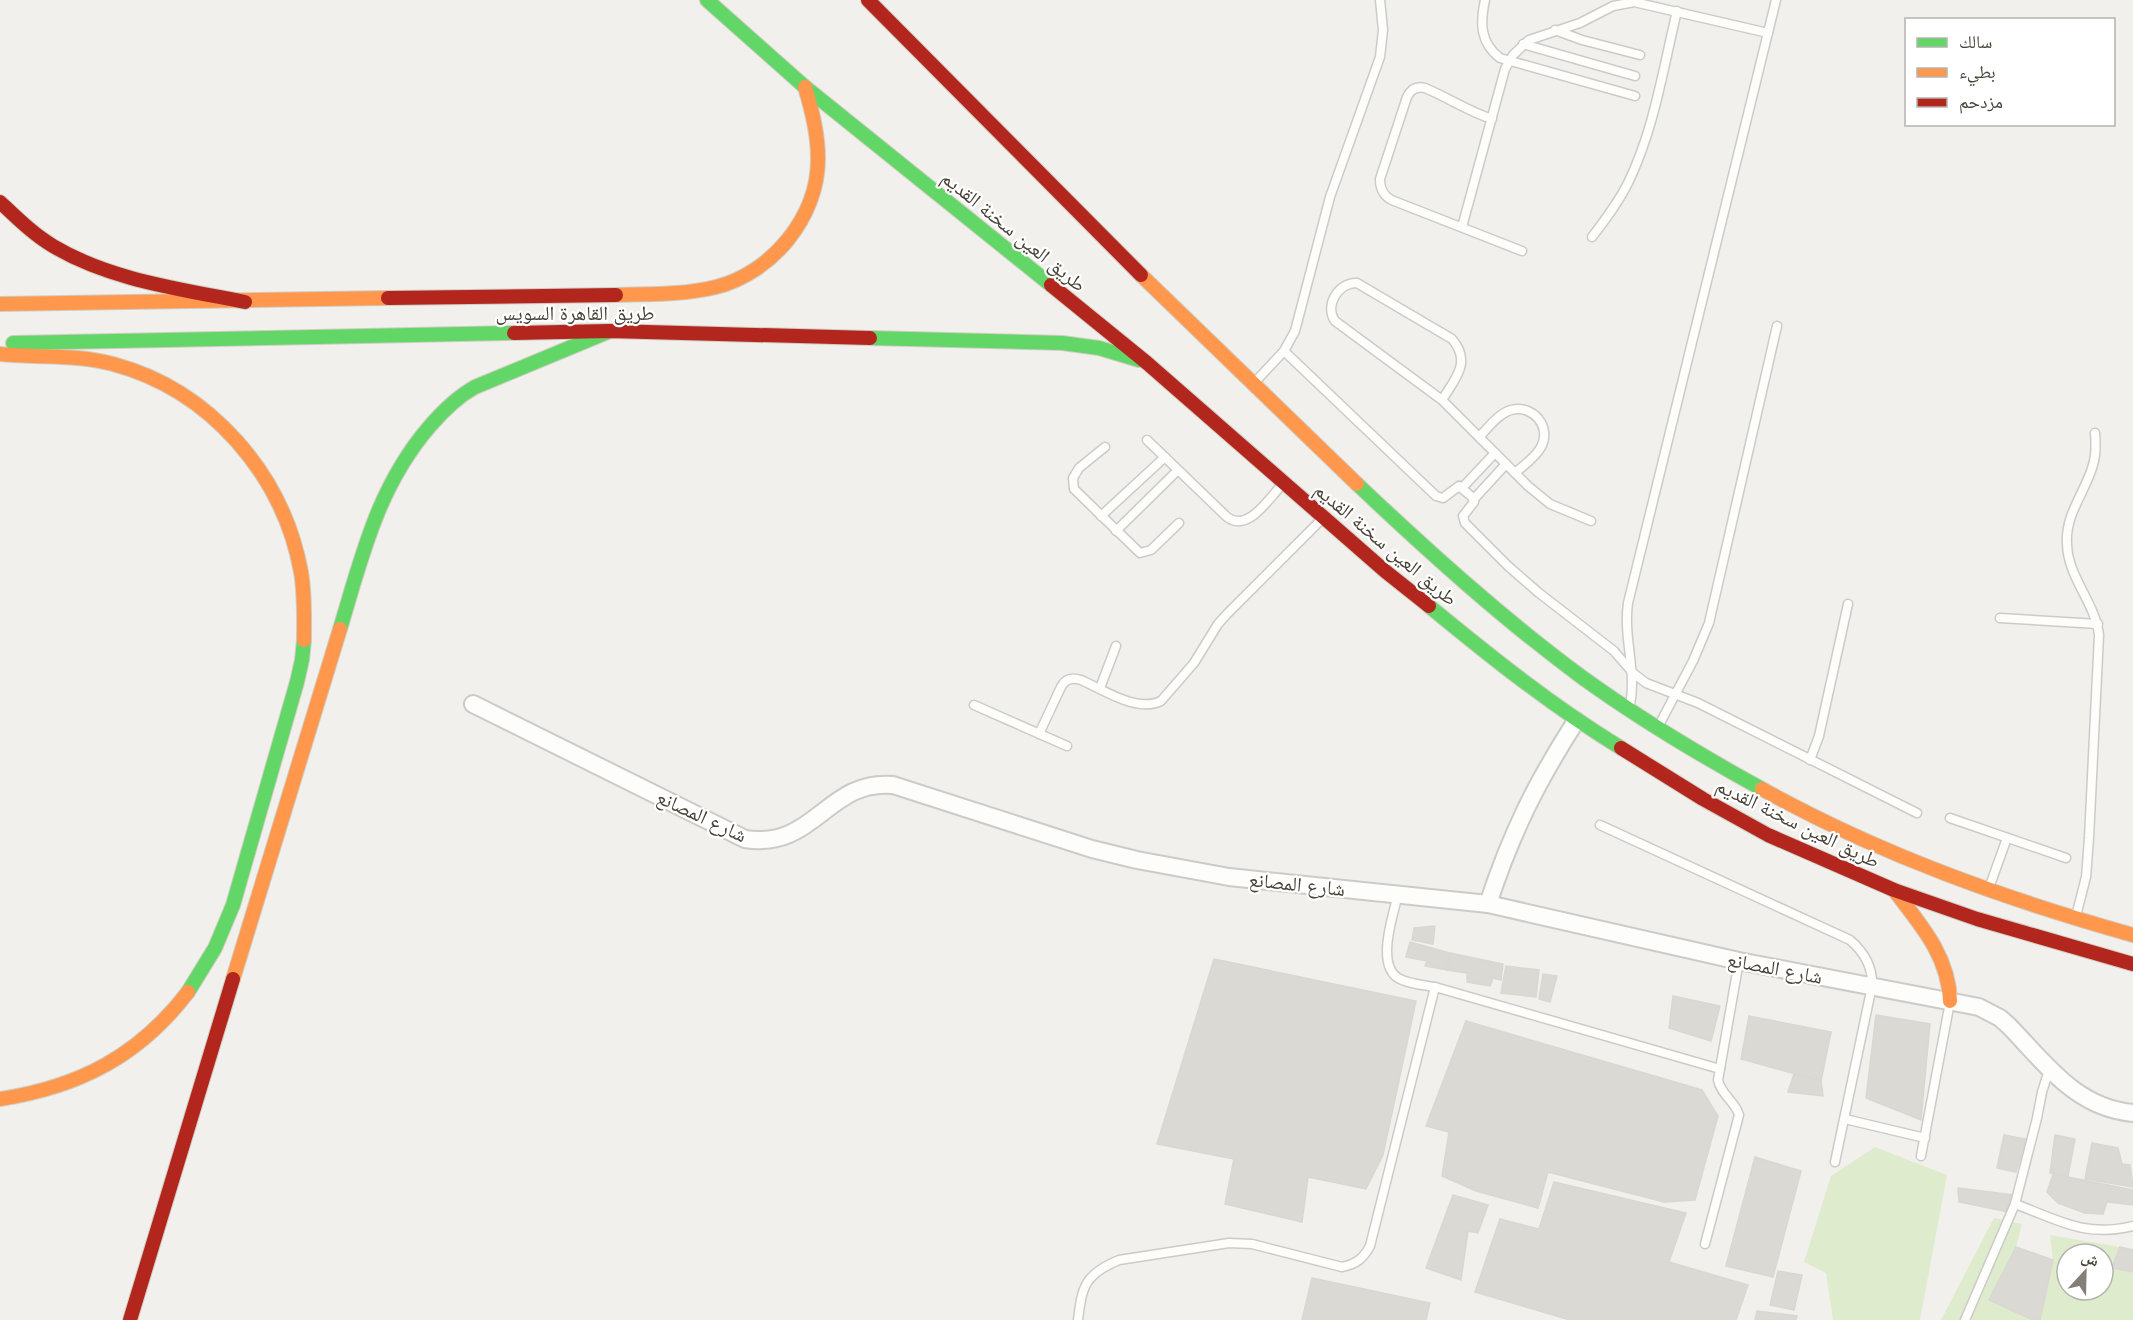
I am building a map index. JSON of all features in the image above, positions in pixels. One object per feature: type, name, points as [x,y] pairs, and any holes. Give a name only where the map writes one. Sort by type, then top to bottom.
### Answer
[{"type":"main road","name":"طريق العين سخنة القديم","points":[[707,0],[805,87],[1147,363],[1385,571],[1527,686],[1576,721],[1703,799],[1768,835],[1894,890],[1977,919],[2133,964]]},
{"type":"main road","name":"طريق العين سخنة القديم","points":[[868,0],[1042,177],[1252,384],[1414,539],[1518,626],[1584,677],[1722,768],[1795,807],[1927,867],[1988,891],[2075,920],[2133,935]]},
{"type":"main road","name":"طريق القاهرة السويس","points":[[0,304],[680,294],[717,288],[752,272],[768,261],[794,233],[807,208],[816,180],[819,142],[817,123],[805,87]]},
{"type":"main road","points":[[0,202],[10,214],[39,237],[70,256],[104,271],[140,281],[244,302]]},
{"type":"main road","name":"طريق القاهرة السويس","points":[[0,343],[610,331],[1062,343],[1099,348],[1147,363]]},
{"type":"main road","points":[[130,1320],[364,548],[384,493],[412,446],[443,411],[472,388],[539,358],[573,347],[610,331]]},
{"type":"main road","points":[[0,354],[74,357],[114,364],[169,387],[197,405],[223,426],[260,468],[282,507],[301,570],[305,630],[298,680],[237,892],[205,967],[176,1009],[145,1039],[122,1057],[70,1084],[42,1092],[0,1099]]},
{"type":"main road","points":[[1894,890],[1946,964],[1951,984],[1950,1001]]},
{"type":"street","name":"شارع المصانع","points":[[473,704],[745,839],[776,840],[817,818],[849,792],[870,785],[882,784],[1092,849],[1137,860],[1229,877],[1488,904],[1739,961],[1978,1007],[2000,1018],[2049,1070],[2082,1097],[2102,1107],[2133,1113]]},
{"type":"street","points":[[1488,904],[1515,830],[1532,794],[1576,721]]},
{"type":"lane","points":[[1252,384],[1284,351],[1295,331],[1330,197],[1376,71],[1383,30],[1380,0]]},
{"type":"lane","points":[[1485,0],[1481,22],[1486,43],[1491,51],[1509,61],[1635,96]]},
{"type":"lane","points":[[1629,708],[1633,674],[1626,636],[1628,603],[1776,0]]},
{"type":"lane","points":[[1462,227],[1503,75],[1509,61],[1529,40],[1580,23],[1623,3],[1642,1],[1768,33]]},
{"type":"lane","points":[[1592,237],[1622,194],[1640,156],[1677,11]]},
{"type":"lane","points":[[1554,30],[1640,55]]},
{"type":"lane","points":[[1523,44],[1635,76]]},
{"type":"lane","points":[[1492,119],[1468,110],[1453,99],[1425,88],[1412,90],[1407,97],[1380,179],[1381,190],[1389,199],[1522,250]]},
{"type":"lane","points":[[1442,400],[1457,376],[1462,361],[1458,345],[1452,339],[1357,283],[1341,288],[1331,306],[1335,321],[1442,400],[1515,473],[1550,504],[1591,521]]},
{"type":"lane","points":[[1658,727],[1693,662],[1709,623],[1777,326]]},
{"type":"lane","points":[[1284,351],[1436,496],[1443,498],[1457,486],[1474,499]]},
{"type":"lane","points":[[1479,436],[1503,414],[1511,410],[1529,411],[1536,416],[1542,423],[1544,441],[1540,449],[1515,473]]},
{"type":"lane","points":[[2075,920],[2086,877],[2099,635],[2098,624],[2090,604],[2075,578],[2067,545],[2067,527],[2093,466],[2096,433]]},
{"type":"lane","points":[[1147,440],[1227,517],[1237,522],[1252,517],[1284,483]]},
{"type":"lane","points":[[1105,447],[1079,468],[1073,478],[1074,489],[1137,551],[1144,553],[1151,550],[1179,523]]},
{"type":"lane","points":[[1462,488],[1495,453]]},
{"type":"lane","points":[[1101,516],[1165,457]]},
{"type":"lane","points":[[1506,464],[1474,499],[1473,504],[1463,516],[1465,523],[1539,593],[1614,651],[1633,674],[1659,689],[1698,704],[1917,813]]},
{"type":"lane","points":[[1116,531],[1179,470]]},
{"type":"lane","points":[[1039,734],[1063,683],[1072,678],[1138,705],[1161,701],[1194,663],[1218,624],[1323,518]]},
{"type":"lane","points":[[1810,759],[1819,736],[1848,604]]},
{"type":"lane","points":[[2000,618],[2098,624]]},
{"type":"lane","points":[[1100,688],[1116,646]]},
{"type":"lane","points":[[974,705],[1067,746]]},
{"type":"lane","points":[[1950,818],[2066,858]]},
{"type":"lane","points":[[1600,825],[1850,940],[1866,957],[1872,986],[1835,1162]]},
{"type":"lane","points":[[1988,891],[2007,838]]},
{"type":"lane","points":[[1398,894],[1386,955],[1390,970],[1400,980],[1435,987],[1720,1069]]},
{"type":"lane","points":[[1705,1244],[1739,1114],[1736,1106],[1722,1091],[1718,1080],[1739,961]]},
{"type":"lane","points":[[1078,1320],[1081,1294],[1089,1279],[1102,1267],[1119,1260],[1229,1243],[1252,1244],[1342,1267],[1354,1264],[1364,1257],[1370,1246],[1435,987]]},
{"type":"lane","points":[[1921,1156],[1950,1001]]},
{"type":"lane","points":[[1965,1320],[2015,1204],[2049,1070]]},
{"type":"lane","points":[[1845,1119],[1925,1138]]},
{"type":"lane","points":[[2015,1204],[2090,1231],[2112,1231],[2133,1226]]},
{"type":"green space","points":[[1875,1147],[1947,1175],[1920,1320],[1833,1320],[1826,1273],[1804,1262],[1831,1176]]},
{"type":"green space","points":[[1994,1218],[2022,1224],[2016,1247],[2033,1320],[1941,1320]]},
{"type":"green space","points":[[2050,1235],[2091,1242],[2055,1242],[2055,1302],[2115,1302],[2115,1269],[2133,1272],[2133,1320],[2040,1320],[2053,1260]]},
{"type":"green space","points":[[2115,1246],[2120,1247],[2115,1260]]},
{"type":"building","points":[[1435,926],[1433,944],[1412,940],[1414,928]]},
{"type":"building","points":[[1410,942],[1450,953],[1447,970],[1425,966],[1427,961],[1406,957]]},
{"type":"building","points":[[1450,953],[1503,964],[1501,980],[1493,978],[1490,986],[1467,982],[1467,973],[1447,970]]},
{"type":"building","points":[[1214,959],[1416,1001],[1383,1155],[1366,1189],[1308,1177],[1302,1222],[1225,1204],[1234,1159],[1157,1144]]},
{"type":"building","points":[[1506,966],[1539,970],[1536,997],[1501,993]]},
{"type":"building","points":[[1543,974],[1557,976],[1550,1002],[1539,999]]},
{"type":"building","points":[[1673,996],[1720,1006],[1711,1041],[1669,1028]]},
{"type":"building","points":[[1876,1015],[1930,1024],[1921,1120],[1866,1098]]},
{"type":"building","points":[[1749,1016],[1831,1032],[1821,1081],[1741,1059]]},
{"type":"building","points":[[1466,1021],[1702,1090],[1718,1116],[1695,1200],[1664,1202],[1548,1172],[1538,1208],[1476,1191],[1442,1176],[1449,1132],[1426,1126]]},
{"type":"building","points":[[1794,1074],[1821,1081],[1823,1096],[1788,1092]]},
{"type":"building","points":[[2004,1135],[2026,1139],[2016,1172],[1997,1168]]},
{"type":"building","points":[[2055,1135],[2075,1139],[2068,1176],[2050,1173]]},
{"type":"building","points":[[2092,1143],[2118,1148],[2122,1164],[2130,1165],[2133,1187],[2085,1179]]},
{"type":"building","points":[[1755,1157],[1801,1171],[1773,1277],[1726,1266]]},
{"type":"building","points":[[2053,1174],[2133,1190],[2133,1205],[2107,1202],[2103,1214],[2085,1213],[2058,1203],[2047,1192]]},
{"type":"building","points":[[1554,1182],[1686,1213],[1669,1262],[1748,1285],[1736,1320],[1570,1320],[1475,1292],[1500,1219],[1539,1229]]},
{"type":"building","points":[[1958,1188],[2013,1195],[2008,1212],[1959,1202]]},
{"type":"building","points":[[1453,1195],[1488,1205],[1478,1233],[1468,1231],[1461,1280],[1426,1268]]},
{"type":"building","points":[[2016,1247],[2053,1260],[2040,1320],[2033,1320],[1989,1300]]},
{"type":"building","points":[[2120,1247],[2133,1250],[2133,1272],[2115,1269],[2115,1260]]},
{"type":"building","points":[[1778,1271],[1802,1275],[1794,1310],[1770,1305]]},
{"type":"building","points":[[1312,1278],[1430,1303],[1426,1320],[1302,1320]]},
{"type":"building","points":[[1757,1311],[1797,1316],[1796,1320],[1755,1320]]},
{"type":"traffic: fast","points":[[707,0],[805,87],[1051,285]]},
{"type":"traffic: fast","points":[[340,629],[364,549],[384,497],[412,449],[435,420],[456,400],[475,387],[610,331]]},
{"type":"traffic: fast","points":[[13,343],[514,333]]},
{"type":"traffic: fast","points":[[870,338],[1062,343],[1099,348],[1139,360]]},
{"type":"traffic: fast","points":[[1357,484],[1467,584],[1583,678],[1671,736],[1762,789]]},
{"type":"traffic: fast","points":[[1429,606],[1546,698],[1621,748]]},
{"type":"traffic: fast","points":[[188,992],[215,948],[233,905],[297,682],[304,640]]},
{"type":"traffic: slow","points":[[616,295],[679,293],[716,287],[736,280],[756,269],[788,240],[810,201],[816,181],[817,141],[805,87]]},
{"type":"traffic: slow","points":[[1141,275],[1357,484]]},
{"type":"traffic: slow","points":[[0,304],[388,298]]},
{"type":"traffic: slow","points":[[0,354],[71,357],[113,364],[148,376],[181,394],[210,415],[237,441],[259,470],[278,502],[292,536],[301,572],[304,598],[304,640]]},
{"type":"traffic: slow","points":[[233,979],[340,629]]},
{"type":"traffic: slow","points":[[1762,789],[1851,834],[1943,873],[2037,906],[2133,935]]},
{"type":"traffic: slow","points":[[1894,890],[1923,928],[1939,955],[1950,1001]]},
{"type":"traffic: slow","points":[[0,1099],[56,1086],[105,1065],[128,1051],[149,1034],[188,992]]},
{"type":"traffic: jam","points":[[868,0],[1141,275]]},
{"type":"traffic: jam","points":[[0,202],[46,241],[75,258],[146,282],[245,302]]},
{"type":"traffic: jam","points":[[1051,285],[1147,363],[1385,571],[1429,606]]},
{"type":"traffic: jam","points":[[388,298],[616,295]]},
{"type":"traffic: jam","points":[[514,333],[610,331],[870,338]]},
{"type":"traffic: jam","points":[[1621,748],[1703,799],[1768,835],[1894,890],[1977,919],[2133,964]]},
{"type":"traffic: jam","points":[[130,1320],[233,979]]}]
